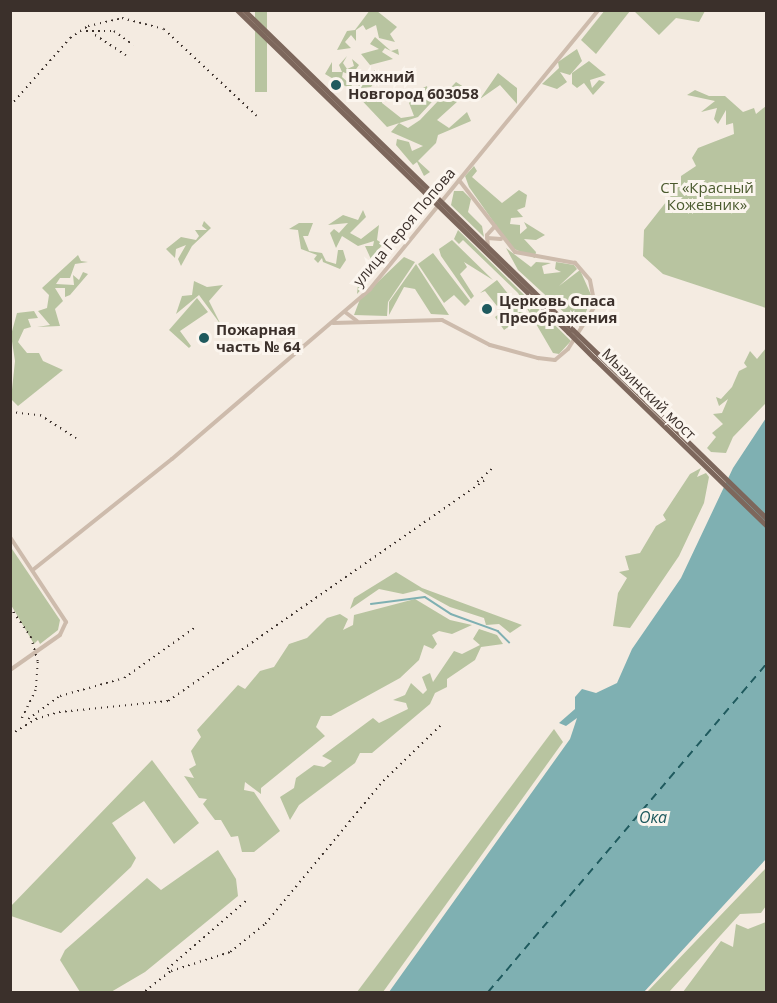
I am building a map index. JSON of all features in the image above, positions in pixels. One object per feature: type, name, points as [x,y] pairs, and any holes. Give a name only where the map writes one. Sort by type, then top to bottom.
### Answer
[{"type":"main road","points":[[237,10],[439,203]]},
{"type":"main road","points":[[244,10],[439,203]]},
{"type":"main road","name":"Мызинский мост","points":[[439,203],[766,519]]},
{"type":"main road","name":"Мызинский мост","points":[[439,203],[570,330]]},
{"type":"main road","name":"Мызинский мост","points":[[676,433],[766,525]]},
{"type":"street","name":"улица Героя Попова","points":[[34,569],[345,312],[384,273],[598,10]]},
{"type":"street","points":[[459,180],[495,226],[502,240]]},
{"type":"street","points":[[488,248],[486,238],[495,226]]},
{"type":"street","points":[[332,322],[442,320],[490,345],[555,360],[589,321],[595,300],[590,280],[574,263],[525,256],[493,235],[486,238]]},
{"type":"street","points":[[345,312],[357,322]]},
{"type":"street","points":[[10,537],[64,613],[65,628],[10,670]]},
{"type":"green space","points":[[370,10],[377,11],[397,27],[390,34],[395,42],[379,38],[376,25],[366,30],[363,25],[356,30],[356,41],[351,35],[345,42],[351,48],[337,50],[347,31],[355,30]]},
{"type":"green space","points":[[605,10],[630,11],[596,54],[581,40]]},
{"type":"green space","points":[[255,11],[267,11],[267,92],[255,92]]},
{"type":"green space","points":[[634,11],[705,11],[699,22],[676,18],[659,35]]},
{"type":"green space","points":[[375,37],[391,51],[385,48],[382,52],[393,59],[370,65],[361,54],[379,49],[370,44]]},
{"type":"green space","points":[[577,49],[582,61],[570,75],[560,72],[567,82],[557,89],[542,84],[559,68],[558,62]]},
{"type":"green space","points":[[347,56],[343,63],[347,69],[354,66],[352,59],[359,65],[354,72],[363,80],[374,82],[374,70],[379,75],[371,87],[361,88],[348,74],[343,72],[342,77],[359,92],[381,94],[382,103],[401,118],[414,116],[409,103],[423,88],[427,86],[429,96],[437,88],[441,92],[418,117],[387,127],[352,90],[325,74],[332,62],[332,72],[342,72],[339,65]]},
{"type":"green space","points":[[589,61],[606,75],[590,80],[592,88],[599,80],[605,82],[593,95],[584,83],[577,88],[572,84],[572,73]]},
{"type":"green space","points":[[498,73],[517,88],[517,104],[500,85],[480,99]]},
{"type":"green space","points":[[456,82],[478,96],[458,101],[437,120],[449,128],[467,112],[471,121],[438,135],[436,143],[418,161],[430,172],[424,176],[417,162],[413,165],[396,145],[397,139],[409,142],[412,151],[423,146],[391,132],[399,123],[408,128],[420,120]]},
{"type":"green space","name":"СТ «Красный Кожевник»","points":[[695,90],[709,96],[725,96],[743,112],[754,108],[756,114],[766,106],[766,308],[663,274],[643,256],[644,230],[681,183],[681,176],[696,166],[692,158],[698,148],[734,134],[733,123],[726,125],[726,110],[718,124],[714,119],[717,108],[701,112],[715,101],[687,95]]},
{"type":"green space","points":[[474,166],[477,171],[472,177],[502,203],[519,190],[527,195],[525,207],[517,210],[523,217],[511,218],[510,224],[520,225],[520,234],[527,228],[524,222],[545,235],[536,240],[524,239],[536,252],[535,258],[512,248],[469,187],[465,176]]},
{"type":"green space","points":[[454,191],[463,191],[471,199],[468,212],[482,226],[484,237],[451,205]]},
{"type":"green space","points":[[363,210],[366,217],[350,233],[361,239],[379,225],[377,240],[383,244],[374,255],[383,265],[357,294],[358,284],[374,266],[365,246],[373,246],[374,241],[358,246],[342,236],[336,248],[330,233],[334,229],[339,233],[348,223],[328,225],[343,215],[358,220]]},
{"type":"green space","points":[[204,221],[211,228],[192,246],[181,266],[178,259],[186,245],[176,249],[175,258],[166,249],[181,237],[196,240],[199,236],[195,230],[207,230],[202,226]]},
{"type":"green space","points":[[299,223],[313,223],[308,236],[303,236],[309,251],[322,253],[326,261],[336,264],[338,250],[343,250],[346,260],[340,269],[323,262],[322,258],[318,263],[314,259],[317,255],[301,249],[298,230],[289,229]]},
{"type":"green space","points":[[458,230],[571,341],[559,354],[553,353],[518,293],[463,240],[459,244],[454,239]]},
{"type":"green space","points":[[452,240],[493,280],[464,262],[467,267],[460,274],[474,296],[471,299],[441,256],[439,249]]},
{"type":"green space","points":[[506,248],[531,267],[536,262],[551,263],[542,266],[544,274],[561,272],[555,269],[556,262],[574,265],[577,269],[559,286],[580,270],[592,297],[580,327],[518,270]]},
{"type":"green space","points":[[433,253],[470,301],[465,306],[454,295],[444,303],[418,264]]},
{"type":"green space","points":[[78,255],[81,261],[88,262],[75,264],[70,278],[60,278],[56,284],[74,285],[73,275],[79,280],[83,272],[88,274],[70,295],[65,297],[65,288],[55,288],[63,301],[55,309],[60,326],[37,327],[50,325],[38,311],[47,308],[49,295],[42,288]]},
{"type":"green space","points":[[404,257],[415,262],[388,302],[387,316],[354,315],[360,299]]},
{"type":"green space","points":[[416,264],[449,315],[431,314],[415,289],[404,287],[389,315],[389,302]]},
{"type":"green space","points":[[497,280],[525,315],[504,330],[495,317],[511,305],[507,299],[497,306],[485,291],[480,293]]},
{"type":"green space","points":[[194,281],[207,287],[223,285],[209,301],[221,325],[199,295],[176,314],[182,296],[192,295]]},
{"type":"green space","points":[[197,298],[208,312],[180,331],[191,346],[189,348],[169,330]]},
{"type":"green space","points":[[34,311],[38,318],[28,319],[31,327],[24,329],[18,342],[27,353],[39,353],[43,361],[63,370],[18,406],[11,399],[15,361],[11,335],[17,313]]},
{"type":"green space","points":[[766,348],[766,403],[733,437],[726,453],[711,452],[707,448],[716,437],[712,433],[723,424],[713,414],[722,413],[728,399],[719,406],[716,397],[721,399],[732,387],[739,371],[747,367],[744,363],[750,351],[757,359]]},
{"type":"green space","points":[[701,468],[697,477],[706,473],[709,477],[704,503],[679,556],[630,628],[613,626],[618,593],[627,578],[619,572],[629,570],[625,556],[640,553],[656,526],[666,520],[663,515],[690,474]]},
{"type":"green space","points":[[10,546],[60,620],[58,630],[40,644],[38,640],[34,644],[11,605]]},
{"type":"green space","points":[[396,572],[422,588],[522,625],[510,633],[499,624],[486,625],[484,618],[450,607],[419,590],[403,594],[379,589],[350,609],[354,598]]},
{"type":"green space","points":[[415,599],[450,620],[472,625],[452,634],[439,631],[432,635],[437,644],[433,649],[424,645],[419,660],[400,678],[331,716],[321,716],[316,727],[325,736],[261,788],[261,794],[245,782],[244,790],[254,792],[280,831],[254,852],[242,852],[238,836],[231,837],[221,820],[215,820],[203,804],[207,799],[199,798],[184,776],[194,778],[189,769],[196,765],[191,751],[201,737],[197,730],[238,685],[245,689],[260,671],[274,667],[289,644],[307,638],[327,618],[340,614],[348,619],[343,630],[353,625],[354,615]]},
{"type":"green space","points":[[479,629],[497,635],[503,644],[481,647],[475,660],[447,679],[447,687],[435,693],[430,704],[372,753],[360,753],[355,763],[299,805],[290,820],[280,797],[294,788],[296,778],[314,765],[324,767],[332,761],[322,756],[373,718],[379,723],[408,709],[406,703],[393,700],[405,695],[411,683],[423,694],[427,690],[422,677],[430,673],[433,682],[454,651],[462,654],[480,645],[473,639]]},
{"type":"green space","points":[[554,729],[563,742],[383,992],[357,992]]},
{"type":"green space","points":[[152,760],[199,823],[174,844],[144,801],[112,823],[136,858],[131,867],[61,933],[11,916],[11,906]]},
{"type":"green space","points":[[218,850],[236,879],[238,896],[145,972],[111,992],[80,992],[60,960],[65,950],[147,878],[161,890]]},
{"type":"green space","points":[[766,868],[766,906],[761,913],[740,914],[669,992],[647,992]]},
{"type":"green space","points":[[766,922],[766,992],[683,992],[721,941],[733,947],[736,924],[748,929]]},
{"type":"water","name":"Ока","points":[[766,418],[766,859],[644,992],[389,992],[570,739],[577,718],[566,726],[559,723],[575,709],[575,697],[582,689],[596,693],[617,683],[632,649],[681,578],[733,468]]},
{"type":"waterway","points":[[371,604],[425,597],[451,614],[498,631],[509,642]]},
{"type":"ferry route","points":[[488,992],[766,664]]},
{"type":"railway","points":[[10,106],[70,38],[88,26],[122,18],[164,29],[257,116]]},
{"type":"railway","points":[[86,31],[114,31],[133,45]]},
{"type":"railway","points":[[95,35],[126,55]]},
{"type":"railway","points":[[10,412],[40,415],[76,438]]},
{"type":"railway","points":[[477,482],[495,466]]},
{"type":"railway","points":[[10,735],[36,719],[59,712],[168,701],[486,479]]},
{"type":"railway","points":[[10,607],[31,637],[38,662],[36,690],[22,719]]},
{"type":"railway","points":[[28,719],[60,696],[124,678],[194,628]]},
{"type":"railway","points":[[145,991],[171,971],[230,952],[265,924],[383,781],[443,723]]},
{"type":"railway","points":[[167,969],[248,899]]},
{"type":"place","name":"Нижний Новгород 603058","points":[[336,85]]},
{"type":"place","name":"Церковь Спаса Преображения","points":[[487,309]]},
{"type":"place","name":"Пожарная часть № 64","points":[[204,338]]}]
